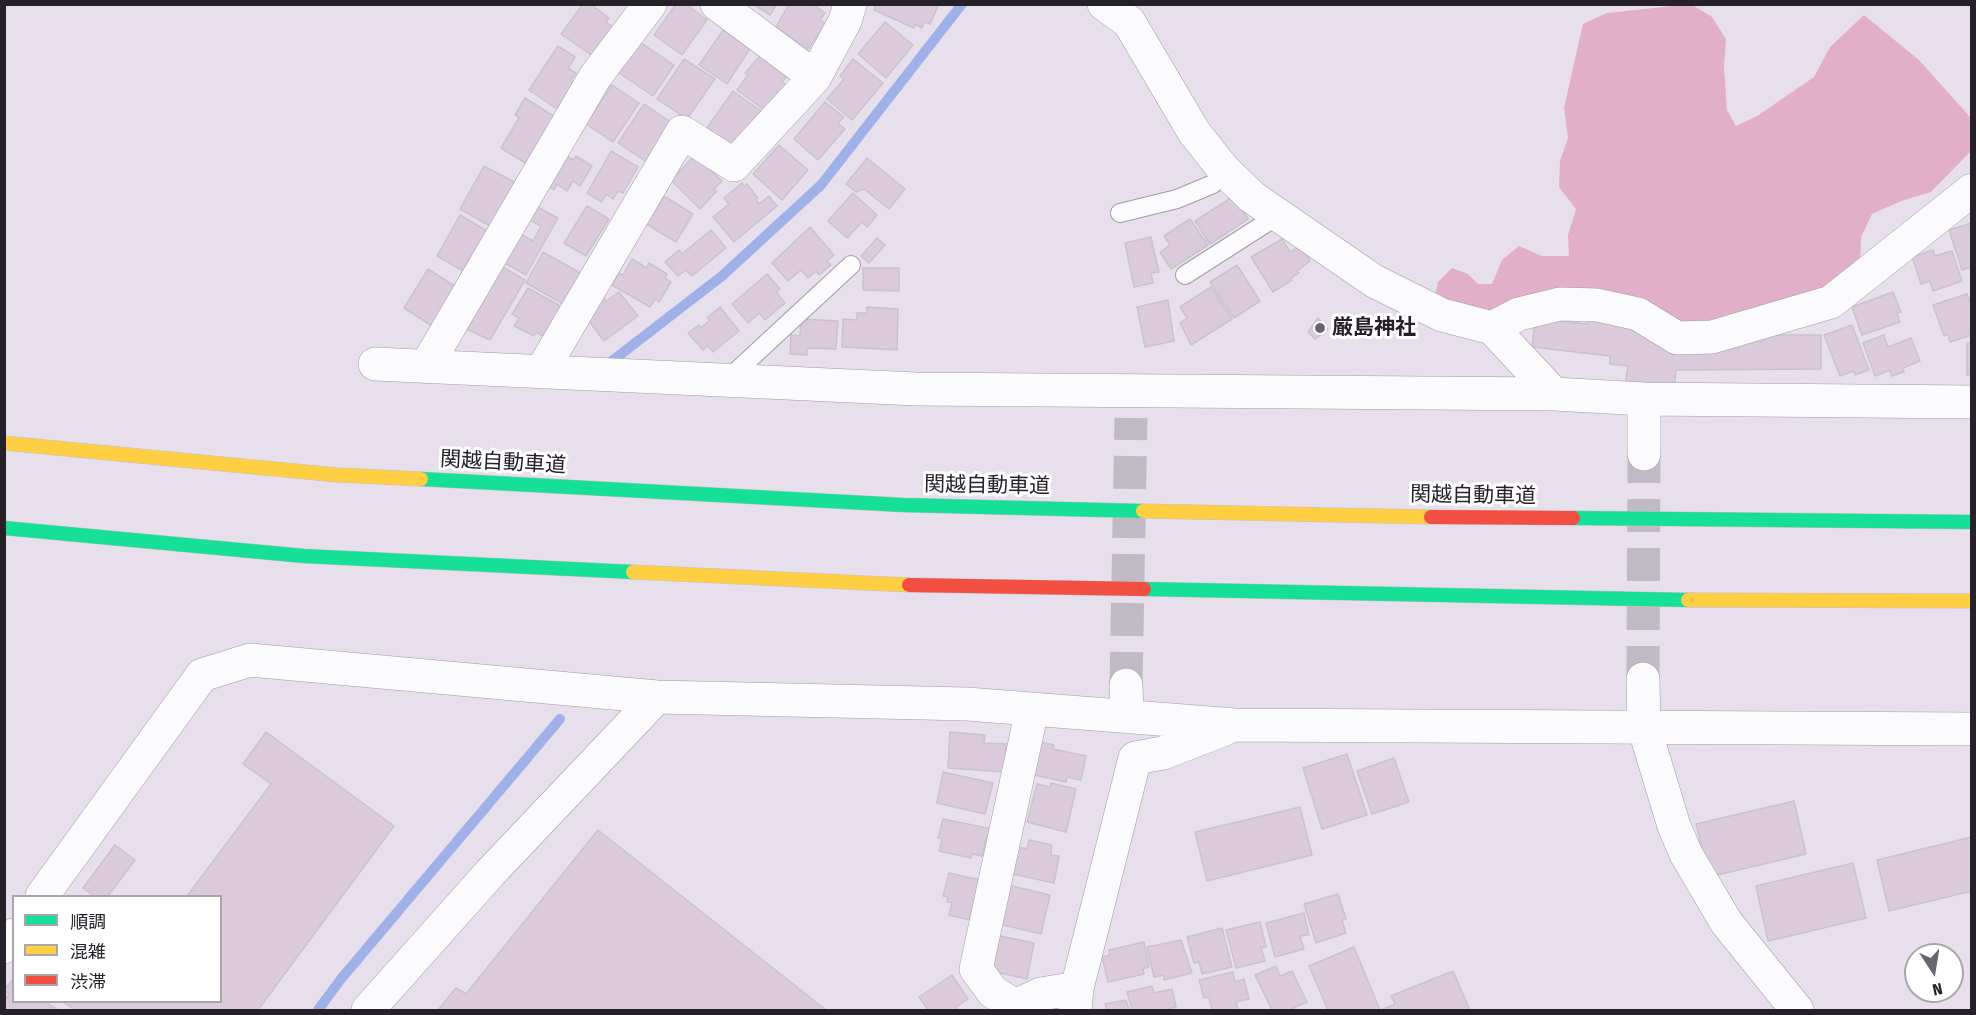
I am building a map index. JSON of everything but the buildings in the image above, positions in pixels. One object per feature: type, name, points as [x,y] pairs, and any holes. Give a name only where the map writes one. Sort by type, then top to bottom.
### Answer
[{"type":"highway","name":"関越自動車道","points":[[4,443],[337,476],[903,505],[1352,516],[1971,522]]},
{"type":"highway","points":[[4,528],[304,556],[903,585],[1673,600],[1971,601]]},
{"type":"street","points":[[427,365],[594,77],[650,4]]},
{"type":"street","points":[[717,4],[814,77]]},
{"type":"street","points":[[541,372],[682,132],[734,165],[814,77],[844,21],[850,4]]},
{"type":"street","points":[[1104,4],[1129,22],[1194,132],[1224,170],[1251,197],[1374,281],[1442,315],[1492,328],[1554,394]]},
{"type":"street","points":[[1492,328],[1519,314],[1560,304],[1597,305],[1638,314],[1677,338],[1712,338],[1831,302],[1971,190]]},
{"type":"street","points":[[375,364],[728,379],[1132,404],[1554,394],[1644,399],[1971,402]]},
{"type":"street","points":[[1644,399],[1644,454]]},
{"type":"street","points":[[43,895],[202,675],[250,660],[657,697],[968,704],[1032,710],[1126,701],[1235,725],[1971,729]]},
{"type":"street","points":[[1643,679],[1644,727],[1674,826],[1703,885],[1726,922],[1797,1011]]},
{"type":"street","points":[[368,1011],[491,872],[657,697]]},
{"type":"street","points":[[1032,710],[976,969],[993,992],[1013,1008],[1041,994],[1076,999],[1135,758],[1164,753],[1235,725]]},
{"type":"lane","points":[[1120,213],[1178,199],[1213,184],[1224,170]]},
{"type":"lane","points":[[1185,275],[1277,216]]},
{"type":"lane","points":[[728,379],[850,266]]},
{"type":"shaded area","points":[[1691,4],[1712,17],[1726,39],[1724,67],[1727,110],[1736,126],[1757,116],[1814,77],[1830,47],[1864,15],[1919,60],[1971,118],[1971,151],[1931,192],[1901,201],[1872,214],[1861,237],[1860,263],[1823,294],[1702,328],[1635,305],[1490,320],[1434,300],[1438,282],[1452,268],[1468,274],[1478,284],[1492,284],[1502,260],[1519,246],[1542,256],[1569,256],[1568,235],[1576,209],[1559,187],[1560,161],[1568,138],[1564,108],[1583,24],[1607,13]]},
{"type":"waterway","points":[[612,361],[722,276],[821,185],[962,4]]},
{"type":"waterway","points":[[318,1010],[341,979],[560,719]]},
{"type":"tunnel","points":[[1126,685],[1131,418]]},
{"type":"tunnel","points":[[1643,679],[1644,454]]},
{"type":"traffic: fast","points":[[421,479],[903,505],[1143,511]]},
{"type":"traffic: fast","points":[[1573,518],[1972,522]]},
{"type":"traffic: fast","points":[[4,528],[304,556],[633,572]]},
{"type":"traffic: fast","points":[[1144,589],[1688,600]]},
{"type":"traffic: slow","points":[[4,443],[337,475],[421,479]]},
{"type":"traffic: slow","points":[[1143,511],[1431,517]]},
{"type":"traffic: slow","points":[[633,572],[909,585]]},
{"type":"traffic: slow","points":[[1688,600],[1972,601]]},
{"type":"traffic: jam","points":[[1431,517],[1573,518]]},
{"type":"traffic: jam","points":[[909,585],[1144,589]]},
{"type":"place","name":"厳島神社","points":[[1320,328]]}]
